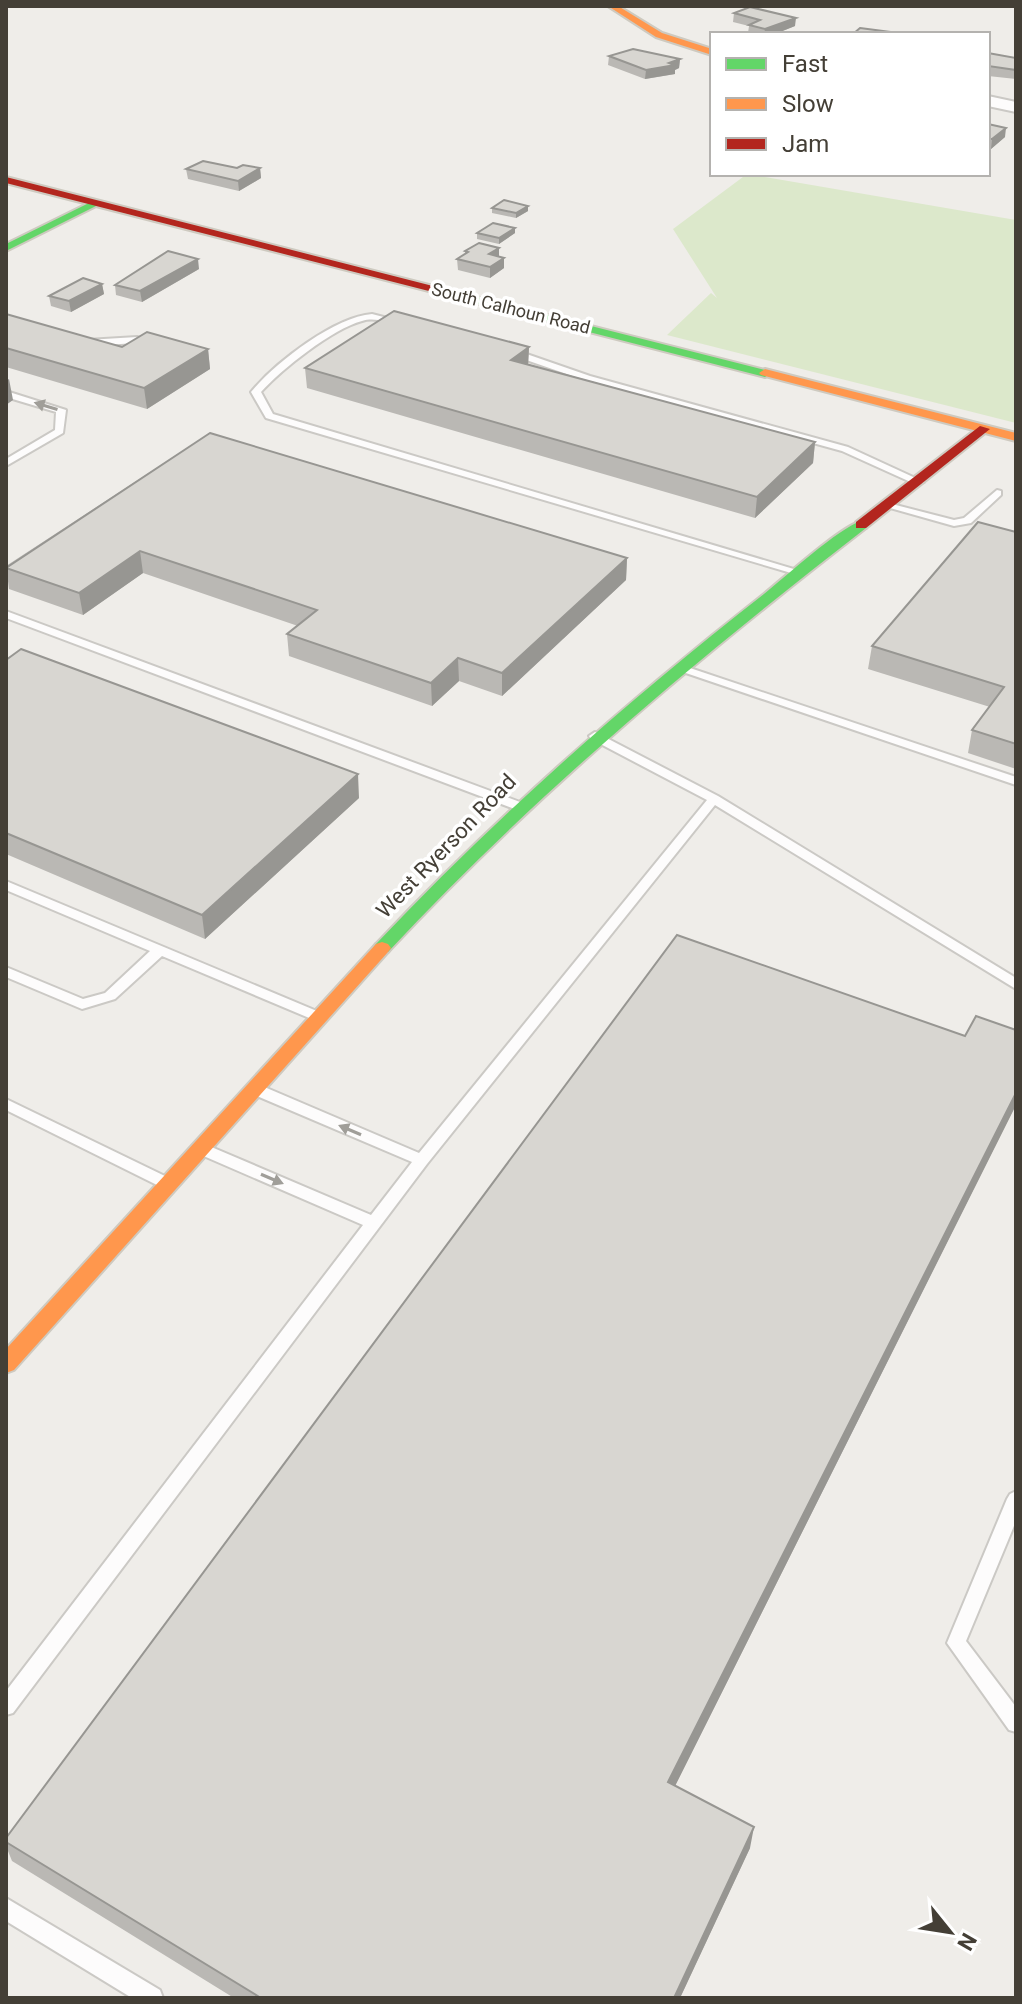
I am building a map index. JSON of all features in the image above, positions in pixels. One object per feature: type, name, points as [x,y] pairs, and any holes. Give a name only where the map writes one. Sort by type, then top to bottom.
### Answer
[{"type":"street","points":[[612,6],[659,35],[710,51]]},
{"type":"street","points":[[990,101],[1016,107]]},
{"type":"street","name":"South Calhoun Road","points":[[6,180],[1016,437]]},
{"type":"street","points":[[6,248],[97,203]]},
{"type":"street","name":"West Ryerson Road","points":[[6,1364],[516,805],[595,736],[984,429]]},
{"type":"lane","points":[[410,325],[380,317],[357,319],[268,377],[256,392],[269,416],[802,573]]},
{"type":"lane","points":[[75,340],[89,344],[137,340],[164,346]]},
{"type":"lane","points":[[499,349],[587,378],[845,449],[919,482]]},
{"type":"lane","points":[[6,394],[61,410],[60,431],[6,463]]},
{"type":"lane","points":[[888,506],[954,523],[967,521],[997,493]]},
{"type":"lane","points":[[6,614],[516,805]]},
{"type":"lane","points":[[680,668],[1016,781]]},
{"type":"lane","points":[[595,736],[714,799],[1016,984]]},
{"type":"lane","points":[[6,1706],[422,1160],[714,799]]},
{"type":"lane","points":[[6,885],[320,1017]]},
{"type":"lane","points":[[6,972],[82,1004],[110,996],[160,950]]},
{"type":"lane","points":[[254,1089],[422,1160]]},
{"type":"lane","points":[[6,1104],[168,1184]]},
{"type":"lane","points":[[200,1149],[373,1223]]},
{"type":"lane","points":[[1016,1499],[956,1643],[1016,1723]]},
{"type":"lane","points":[[6,1909],[152,1998]]},
{"type":"green space","points":[[744,176],[1016,220],[1016,423],[667,335],[711,293],[717,298],[673,229]]},
{"type":"building","points":[[750,7],[796,18],[765,29],[749,25],[760,20],[734,13]]},
{"type":"building","points":[[860,28],[891,32],[855,32]]},
{"type":"building","points":[[633,49],[680,59],[669,63],[675,65],[646,70],[609,56]]},
{"type":"building","points":[[990,53],[1016,58],[1016,70],[990,66]]},
{"type":"building","points":[[990,124],[1006,128],[992,139]]},
{"type":"building","points":[[203,161],[237,168],[243,165],[260,168],[238,181],[186,169]]},
{"type":"building","points":[[504,200],[528,206],[516,213],[492,208]]},
{"type":"building","points":[[493,223],[515,228],[499,238],[477,233]]},
{"type":"building","points":[[479,243],[499,248],[489,254],[504,258],[490,267],[457,259]]},
{"type":"building","points":[[168,251],[198,259],[140,291],[115,285]]},
{"type":"building","points":[[83,278],[102,284],[69,301],[49,296]]},
{"type":"building","points":[[394,311],[529,347],[511,360],[815,442],[757,497],[305,368]]},
{"type":"building","points":[[6,314],[122,347],[147,332],[208,349],[144,388],[6,348]]},
{"type":"building","points":[[210,433],[627,558],[502,673],[458,658],[431,683],[287,634],[317,610],[140,551],[79,593],[6,568]]},
{"type":"building","points":[[978,522],[1016,532],[1016,744],[972,730],[1004,687],[872,646]]},
{"type":"building","points":[[21,649],[358,774],[202,915],[6,833],[6,660]]},
{"type":"building","points":[[677,935],[965,1036],[976,1016],[1016,1030],[1016,1093],[668,1782],[754,1827],[674,1998],[261,1998],[6,1842],[6,1838]]},
{"type":"traffic: fast","points":[[6,248],[97,203]]},
{"type":"traffic: fast","points":[[468,298],[765,373]]},
{"type":"traffic: fast","points":[[382,948],[437,889],[552,778],[673,674],[861,525]]},
{"type":"traffic: slow","points":[[612,6],[659,35],[710,51]]},
{"type":"traffic: slow","points":[[765,373],[1016,437]]},
{"type":"traffic: slow","points":[[6,1364],[382,948]]},
{"type":"traffic: jam","points":[[6,180],[468,298]]},
{"type":"traffic: jam","points":[[861,525],[984,429]]}]
